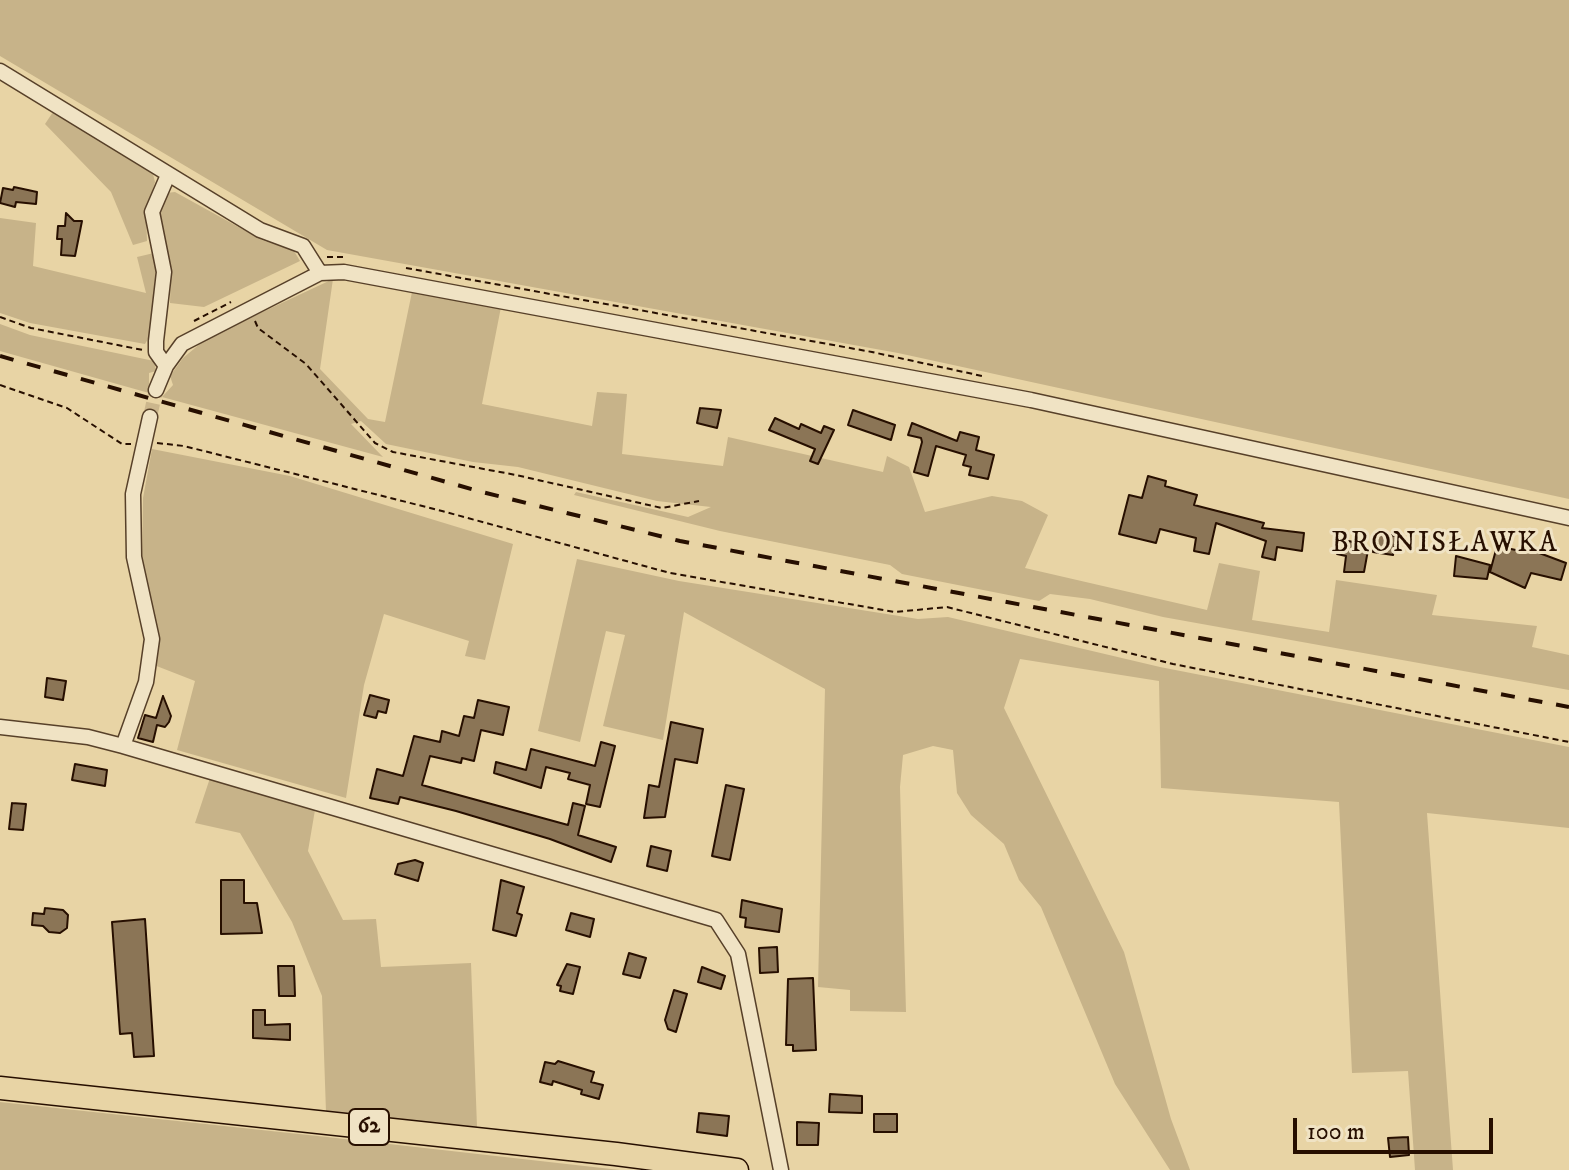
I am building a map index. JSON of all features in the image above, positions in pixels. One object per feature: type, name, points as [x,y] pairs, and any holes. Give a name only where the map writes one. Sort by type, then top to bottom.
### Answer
[{"type":"main road","name":"62","points":[[0,1088],[600,1152],[737,1170]]},
{"type":"street","points":[[0,71],[260,230],[303,246],[320,273]]},
{"type":"street","points":[[166,366],[156,352],[164,272],[152,212],[168,175]]},
{"type":"street","points":[[156,390],[166,366],[182,344],[320,273],[344,272],[1031,400],[1569,518]]},
{"type":"street","points":[[123,746],[146,682],[152,639],[134,557],[133,494],[150,417]]},
{"type":"street","points":[[0,727],[88,737],[123,746],[716,920],[738,954],[781,1170]]},
{"type":"path","points":[[250,309],[258,328],[306,364],[375,443],[393,452],[516,475],[662,508],[699,501]]},
{"type":"path","points":[[0,317],[31,328],[156,352]]},
{"type":"path","points":[[0,385],[85,416],[122,444],[184,446],[670,573],[895,612],[947,607],[1173,664],[1569,742]]},
{"type":"shaded area","points":[[0,0],[1569,0],[1569,499],[898,353],[327,250],[0,56]]},
{"type":"shaded area","points":[[53,112],[153,174],[155,182],[146,212],[147,241],[133,245],[111,192],[45,124]]},
{"type":"shaded area","points":[[175,192],[262,240],[294,251],[300,261],[204,307],[170,303],[171,268],[159,215],[166,193]]},
{"type":"shaded area","points":[[0,218],[36,223],[33,266],[146,293],[137,257],[154,253],[158,275],[152,332],[145,344],[30,323],[0,313]]},
{"type":"shaded area","points":[[333,279],[320,369],[368,419],[385,422],[412,292],[501,307],[482,404],[592,426],[597,392],[627,394],[622,454],[723,466],[728,437],[883,472],[887,456],[909,467],[925,512],[992,496],[1022,501],[1048,515],[1025,568],[1207,610],[1219,563],[1260,571],[1252,620],[1329,632],[1336,580],[1437,595],[1432,615],[1537,626],[1532,647],[1569,655],[1569,690],[1163,617],[1090,599],[1050,594],[1039,601],[902,574],[890,565],[720,531],[574,495],[576,492],[688,517],[711,507],[657,501],[518,467],[473,462],[386,444],[361,421],[351,424],[383,457],[162,397],[173,385],[170,376],[183,358],[207,338]]},
{"type":"shaded area","points":[[0,324],[30,335],[154,361],[156,371],[149,373],[149,393],[0,351]]},
{"type":"shaded area","points":[[152,449],[290,476],[513,544],[485,660],[465,656],[469,641],[384,614],[364,685],[346,798],[177,750],[195,681],[154,665],[159,639],[142,559],[143,498]]},
{"type":"shaded area","points":[[577,559],[679,581],[918,619],[948,617],[1160,667],[1569,747],[1569,828],[1427,813],[1453,1170],[1415,1170],[1408,1071],[1352,1073],[1339,802],[1161,788],[1159,681],[1020,659],[1004,708],[1124,952],[1171,1119],[1190,1170],[1170,1170],[1115,1084],[1041,907],[1019,880],[1004,844],[971,815],[957,793],[953,750],[933,746],[903,755],[900,787],[906,1012],[850,1011],[850,990],[818,987],[825,689],[684,612],[663,740],[603,726],[625,635],[606,631],[580,742],[538,731]]},
{"type":"shaded area","points":[[210,778],[315,810],[308,851],[343,920],[376,919],[381,967],[471,963],[477,1127],[326,1112],[322,996],[292,922],[240,833],[195,823]]},
{"type":"shaded area","points":[[0,1102],[327,1137],[620,1170],[0,1170]]},
{"type":"building","points":[[14,187],[37,192],[36,204],[16,202],[15,207],[0,203],[3,188],[13,190]]},
{"type":"building","points":[[66,213],[74,221],[82,221],[75,256],[61,255],[62,239],[57,239],[58,226],[65,226]]},
{"type":"building","points":[[700,408],[721,410],[717,428],[697,423]]},
{"type":"building","points":[[853,410],[895,425],[891,440],[848,425]]},
{"type":"building","points":[[775,418],[799,429],[801,424],[821,433],[824,426],[834,430],[818,464],[810,461],[815,449],[769,430]]},
{"type":"building","points":[[912,423],[957,441],[960,432],[979,437],[976,450],[994,455],[988,479],[969,475],[971,467],[963,465],[966,455],[936,446],[928,476],[914,472],[922,442],[921,438],[908,435]]},
{"type":"building","points":[[1148,476],[1166,481],[1165,486],[1197,495],[1194,505],[1264,523],[1262,528],[1304,533],[1302,551],[1277,547],[1275,560],[1262,557],[1266,541],[1216,523],[1209,554],[1194,551],[1196,538],[1160,529],[1156,543],[1119,534],[1129,495],[1142,498]]},
{"type":"building","points":[[1375,533],[1396,536],[1393,555],[1373,552]]},
{"type":"building","points":[[1340,539],[1353,542],[1352,548],[1368,550],[1364,572],[1344,572],[1346,556],[1337,554]]},
{"type":"building","points":[[1497,546],[1525,552],[1526,548],[1566,563],[1561,580],[1531,573],[1525,588],[1490,572]]},
{"type":"building","points":[[1456,556],[1490,565],[1487,579],[1454,576]]},
{"type":"building","points":[[47,678],[66,681],[63,700],[45,697]]},
{"type":"building","points":[[370,695],[389,700],[386,713],[378,711],[376,718],[364,715]]},
{"type":"building","points":[[163,696],[171,716],[169,722],[165,727],[157,725],[153,742],[138,738],[145,715],[156,718]]},
{"type":"building","points":[[478,700],[509,707],[503,735],[481,730],[474,761],[462,758],[461,763],[430,756],[422,785],[568,825],[573,803],[585,806],[578,835],[616,847],[611,862],[550,839],[456,811],[400,797],[398,804],[370,798],[377,769],[403,776],[414,736],[440,742],[442,731],[459,736],[464,716],[474,718]]},
{"type":"building","points":[[671,722],[703,729],[697,763],[675,759],[665,817],[644,818],[649,785],[659,787]]},
{"type":"building","points":[[601,742],[615,746],[600,807],[586,804],[590,785],[568,779],[570,773],[546,767],[541,788],[494,773],[496,762],[526,770],[531,749],[595,766]]},
{"type":"building","points":[[75,764],[107,770],[105,786],[72,780]]},
{"type":"building","points":[[726,785],[744,789],[730,860],[712,856]]},
{"type":"building","points":[[12,803],[26,804],[23,830],[9,829]]},
{"type":"building","points":[[651,846],[671,851],[667,871],[647,866]]},
{"type":"building","points":[[415,860],[423,863],[418,881],[395,874],[398,864]]},
{"type":"building","points":[[221,880],[244,880],[244,903],[257,903],[262,933],[221,934]]},
{"type":"building","points":[[501,880],[524,887],[517,913],[522,915],[516,936],[493,930]]},
{"type":"building","points":[[742,900],[782,909],[779,932],[745,927],[746,918],[740,917]]},
{"type":"building","points":[[45,908],[63,910],[68,915],[67,928],[60,933],[32,925],[33,913],[44,914]]},
{"type":"building","points":[[571,913],[594,919],[590,937],[566,930]]},
{"type":"building","points":[[145,919],[154,1056],[134,1057],[132,1033],[120,1034],[112,922]]},
{"type":"building","points":[[777,947],[778,972],[760,973],[759,948]]},
{"type":"building","points":[[629,953],[646,958],[640,978],[623,974]]},
{"type":"building","points":[[567,964],[580,967],[573,994],[560,991],[561,986],[557,985]]},
{"type":"building","points":[[278,966],[294,966],[295,996],[279,996]]},
{"type":"building","points":[[702,967],[725,976],[721,989],[698,982]]},
{"type":"building","points":[[813,978],[816,1050],[793,1051],[793,1045],[786,1045],[788,979]]},
{"type":"building","points":[[674,990],[687,994],[676,1032],[668,1029],[665,1020]]},
{"type":"building","points":[[253,1010],[265,1010],[265,1025],[290,1024],[290,1040],[253,1038]]},
{"type":"building","points":[[558,1061],[594,1072],[591,1082],[603,1085],[599,1099],[553,1081],[552,1085],[540,1082],[545,1062],[555,1064]]},
{"type":"building","points":[[830,1094],[862,1096],[862,1113],[829,1112]]},
{"type":"building","points":[[699,1113],[729,1116],[727,1136],[697,1132]]},
{"type":"building","points":[[874,1114],[897,1114],[897,1132],[874,1132]]},
{"type":"building","points":[[797,1122],[819,1123],[818,1145],[797,1145]]},
{"type":"building","points":[[1408,1137],[1409,1155],[1390,1157],[1388,1138]]},
{"type":"tunnel","points":[[150,417],[156,390]]},
{"type":"railway","points":[[0,356],[482,492],[680,541],[1569,707]]},
{"type":"district","name":"BRONISŁAWKA","points":[[1445,545]]}]
